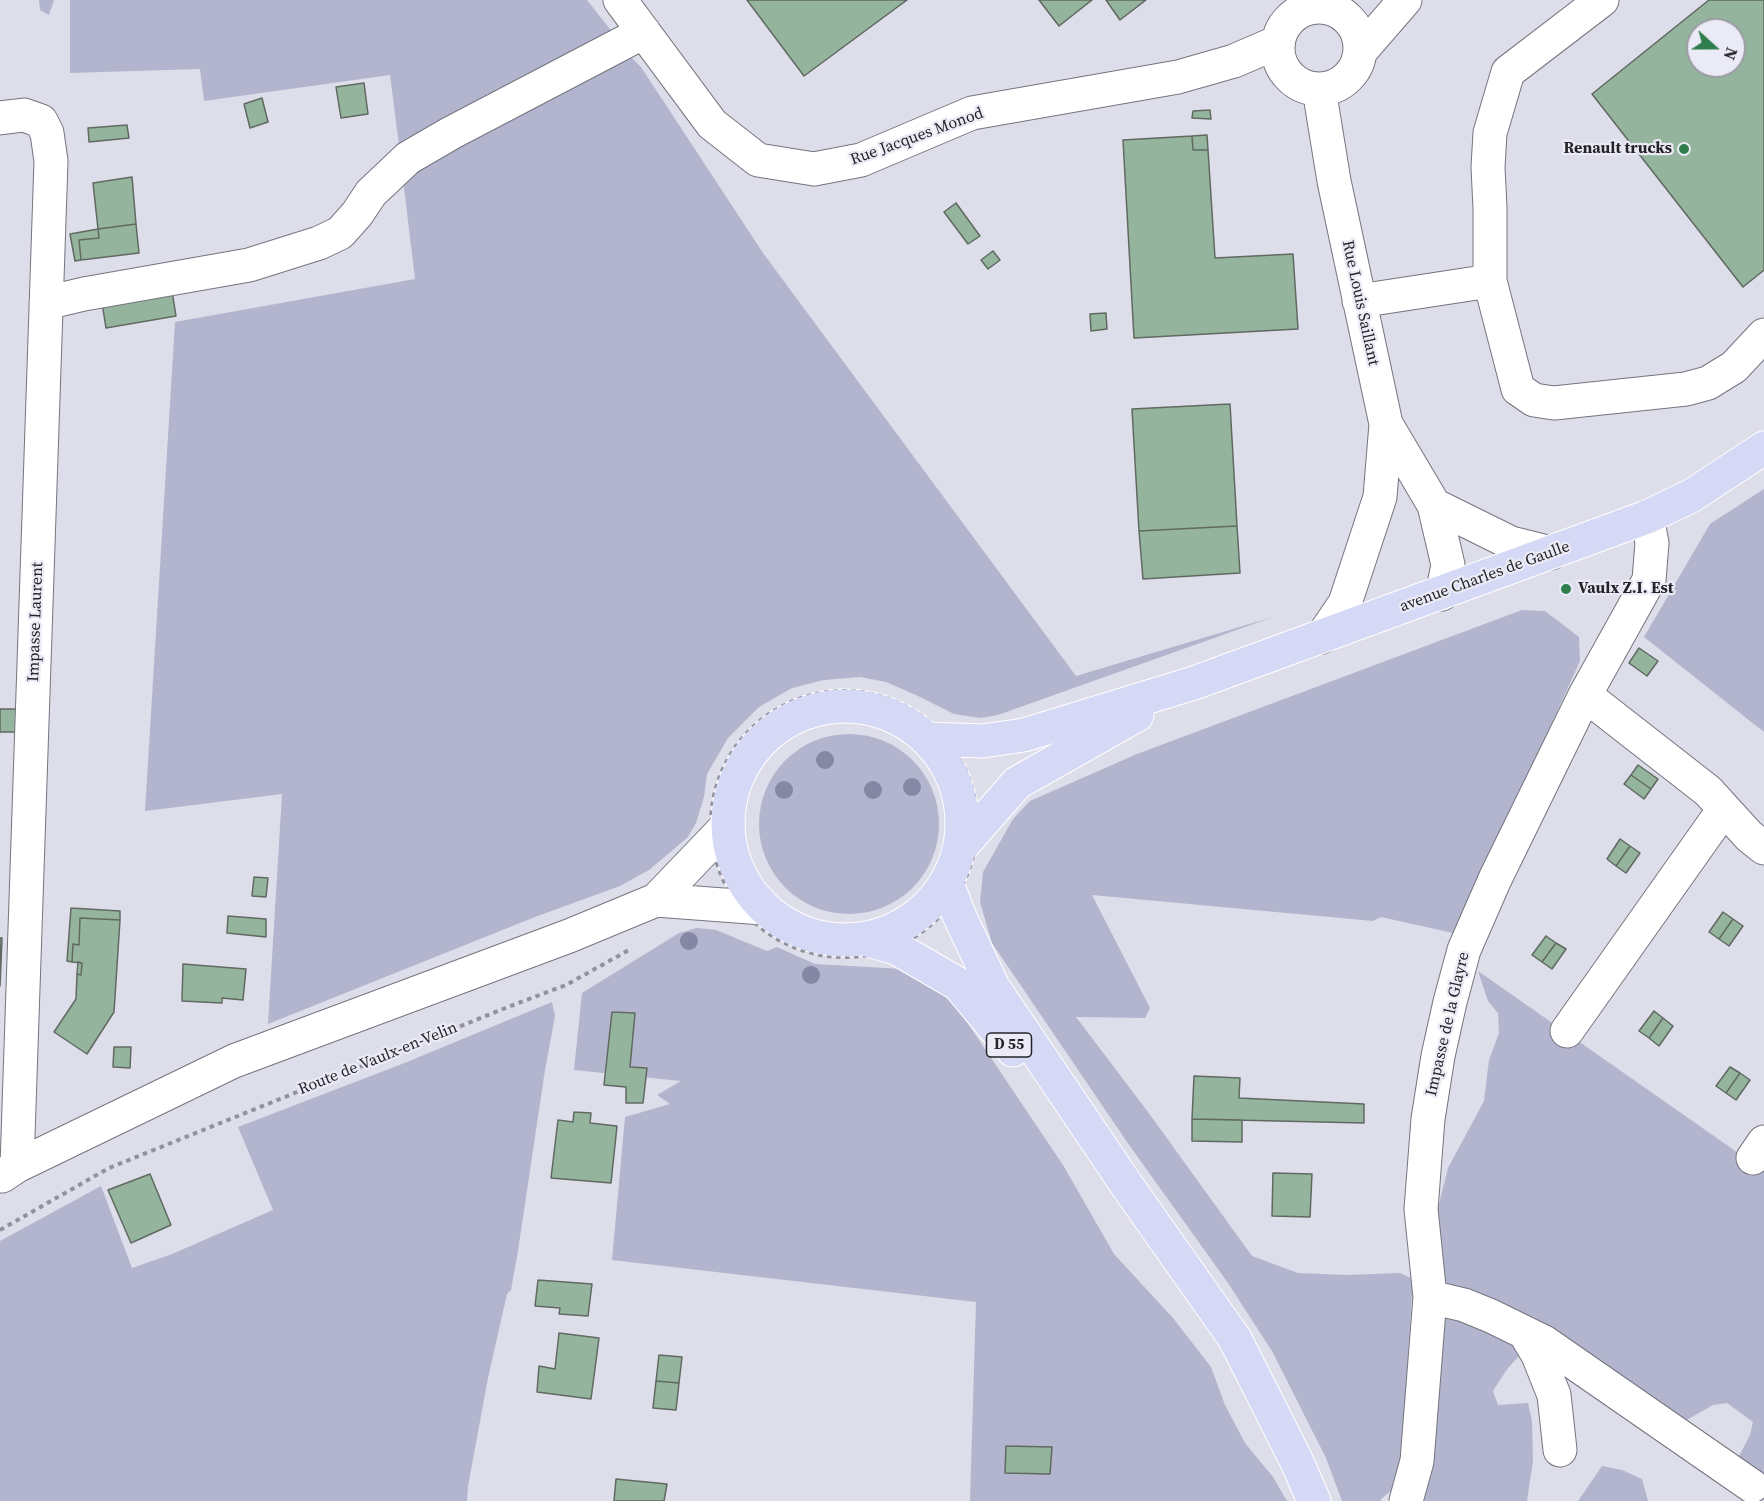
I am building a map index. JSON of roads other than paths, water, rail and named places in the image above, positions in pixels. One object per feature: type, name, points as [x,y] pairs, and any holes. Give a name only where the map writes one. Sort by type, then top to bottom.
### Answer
[{"type":"main road","name":"avenue Charles de Gaulle","points":[[939,739],[983,741],[1024,735],[1194,683],[1647,517],[1691,496],[1764,448]]},
{"type":"main road","name":"avenue Charles de Gaulle","points":[[969,836],[1017,783],[1194,683]]},
{"type":"main road","points":[[858,705],[896,715],[939,739],[963,808],[969,836],[950,893],[897,929],[864,939],[837,940],[810,935],[784,924],[754,919],[744,884],[719,834],[733,786],[752,751],[781,723],[818,707],[858,705]]},
{"type":"main road","name":"D 55","points":[[950,893],[993,987],[1128,1187],[1235,1339],[1297,1462],[1314,1501]]},
{"type":"main road","name":"D 55","points":[[864,939],[896,948],[958,984],[1128,1187]]},
{"type":"street","name":"Rue Jacques Monod","points":[[620,0],[712,123],[758,160],[814,169],[861,160],[972,113],[1178,77],[1234,61],[1279,24]]},
{"type":"street","points":[[1344,60],[1397,0]]},
{"type":"street","points":[[1344,60],[1343,14],[1318,3],[1279,24],[1278,54],[1282,65],[1288,75],[1308,87],[1344,60],[1405,0]]},
{"type":"street","points":[[1602,0],[1508,72],[1490,133],[1488,167],[1490,281],[1518,389],[1534,400],[1554,403],[1686,389],[1708,383],[1734,367],[1764,335]]},
{"type":"street","points":[[46,303],[249,265],[318,243],[340,233],[371,193],[408,158],[451,133],[644,32]]},
{"type":"street","name":"Rue Louis Saillant","points":[[1322,637],[1346,603],[1380,497],[1386,424],[1334,181],[1344,60]]},
{"type":"street","name":"Rue Jacques Monod","points":[[1178,77],[1267,73],[1288,75]]},
{"type":"street","name":"Impasse Laurent","points":[[0,118],[24,115],[41,121],[47,133],[51,161],[44,408],[9,1172]]},
{"type":"street","points":[[1359,301],[1490,281]]},
{"type":"street","name":"Rue Louis Saillant","points":[[1386,424],[1434,505],[1448,565],[1442,594]]},
{"type":"street","points":[[1434,505],[1511,543],[1551,553]]},
{"type":"street","name":"Impasse de la Glayre","points":[[1406,1501],[1417,1461],[1430,1297],[1422,1209],[1428,1119],[1438,1056],[1450,1002],[1464,950],[1495,879],[1585,695],[1649,580],[1652,543],[1647,517]]},
{"type":"street","points":[[1585,695],[1708,791],[1749,836],[1764,848]]},
{"type":"street","points":[[1567,1031],[1724,808]]},
{"type":"street","points":[[9,1172],[234,1061],[569,936],[656,900],[719,834]]},
{"type":"street","points":[[656,900],[754,919]]},
{"type":"street","points":[[1430,1297],[1464,1305],[1544,1342],[1752,1486]]},
{"type":"street","points":[[1525,1333],[1538,1355],[1554,1395],[1560,1450]]},
{"type":"place","name":"Renault trucks","points":[[1684,149]]},
{"type":"place","name":"Vaulx Z.I. Est","points":[[1566,589]]}]
